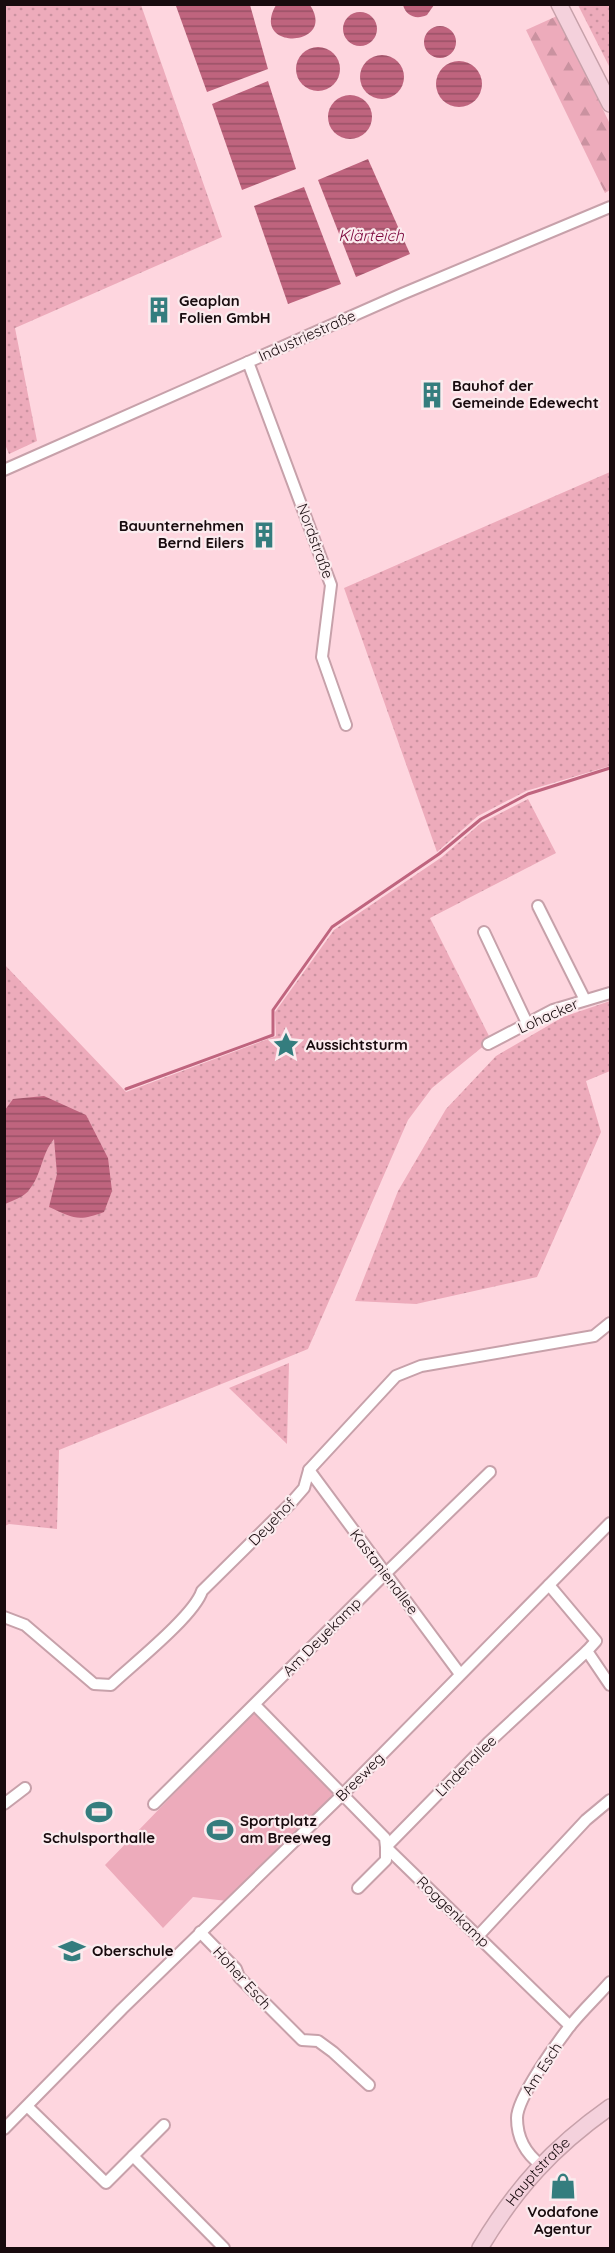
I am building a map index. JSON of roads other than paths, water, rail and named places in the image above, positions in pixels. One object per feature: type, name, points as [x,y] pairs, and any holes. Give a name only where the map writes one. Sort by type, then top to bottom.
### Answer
[{"type":"main road","points":[[559,4],[610,104]]},
{"type":"main road","name":"Hauptstraße","points":[[480,2248],[513,2197],[541,2165],[569,2138],[610,2108]]},
{"type":"street","name":"Industriestraße","points":[[4,470],[248,362],[610,207]]},
{"type":"street","name":"Nordstraße","points":[[248,362],[331,585],[322,657],[346,725]]},
{"type":"street","points":[[538,906],[585,1000]]},
{"type":"street","points":[[484,932],[527,1023]]},
{"type":"street","name":"Lohacker","points":[[488,1044],[554,1010],[610,993]]},
{"type":"street","name":"Deyehof","points":[[4,1617],[25,1625],[94,1684],[111,1685],[177,1624],[199,1600],[202,1591],[290,1504],[304,1488],[309,1470],[396,1376],[421,1366],[594,1336],[610,1323]]},
{"type":"street","name":"Kastanienallee","points":[[309,1470],[460,1674]]},
{"type":"street","name":"Am Deyekamp","points":[[154,1804],[490,1472]]},
{"type":"street","name":"Breeweg","points":[[4,2129],[122,2009],[342,1795],[610,1523]]},
{"type":"street","points":[[549,1585],[596,1641],[587,1651],[610,1686]]},
{"type":"street","name":"Lindenallee","points":[[358,1888],[386,1860],[386,1846],[488,1743],[587,1651]]},
{"type":"street","name":"Roggenkamp","points":[[255,1705],[385,1838],[386,1846],[570,2026]]},
{"type":"street","points":[[4,1804],[25,1788]]},
{"type":"street","points":[[479,1935],[586,1820],[610,1800]]},
{"type":"street","name":"Hoher Esch","points":[[200,1932],[236,1968],[238,1977],[302,2040],[318,2041],[369,2085]]},
{"type":"street","name":"Am Esch","points":[[541,2165],[520,2142],[517,2116],[523,2096],[570,2026],[610,1982]]},
{"type":"street","points":[[28,2107],[106,2183],[164,2125]]},
{"type":"street","points":[[133,2156],[224,2248]]},
{"type":"water","points":[[403,4],[434,5],[427,15],[415,17],[404,9]]},
{"type":"water","points":[[250,5],[268,69],[207,92],[176,6]]},
{"type":"water","points":[[276,5],[310,5],[315,19],[313,30],[304,36],[282,37],[274,30],[271,20]]},
{"type":"water","points":[[360,12],[372,17],[377,29],[372,41],[360,46],[348,41],[343,29],[348,17]]},
{"type":"water","points":[[440,26],[452,30],[456,42],[452,54],[440,58],[428,54],[424,42],[428,30]]},
{"type":"water","points":[[318,47],[333,54],[340,69],[333,84],[318,91],[303,84],[296,69],[303,54]]},
{"type":"water","points":[[382,55],[397,62],[404,77],[397,92],[382,99],[367,92],[360,77],[367,62]]},
{"type":"water","points":[[459,61],[475,68],[482,84],[475,100],[459,107],[443,100],[436,84],[443,68]]},
{"type":"water","points":[[268,81],[296,169],[242,190],[212,104]]},
{"type":"water","points":[[350,95],[366,101],[372,117],[366,133],[350,139],[334,133],[328,117],[334,101]]},
{"type":"water","name":"Klärteich","points":[[368,159],[410,254],[356,277],[318,180]]},
{"type":"water","name":"Klärteich","points":[[304,187],[341,284],[288,304],[254,206]]},
{"type":"water","points":[[44,1096],[86,1115],[108,1158],[112,1191],[104,1212],[82,1218],[64,1214],[49,1207],[57,1174],[54,1139],[46,1151],[37,1178],[29,1190],[21,1197],[5,1204],[5,1110],[13,1099]]},
{"type":"waterway","points":[[126,1089],[273,1035],[273,1010],[332,927],[439,854],[481,819],[528,794],[610,768]]},
{"type":"place","name":"Geaplan Folien GmbH","points":[[159,310]]},
{"type":"place","name":"Bauhof der Gemeinde Edewecht","points":[[432,395]]},
{"type":"place","name":"Bauunternehmen Bernd Eilers","points":[[264,535]]},
{"type":"place","name":"Aussichtsturm","points":[[286,1045]]},
{"type":"place","name":"Schulsporthalle","points":[[99,1812]]},
{"type":"place","name":"Sportplatz am Breeweg","points":[[220,1830]]},
{"type":"place","name":"Oberschule","points":[[72,1951]]},
{"type":"place","name":"Vodafone Agentur","points":[[563,2186]]}]
